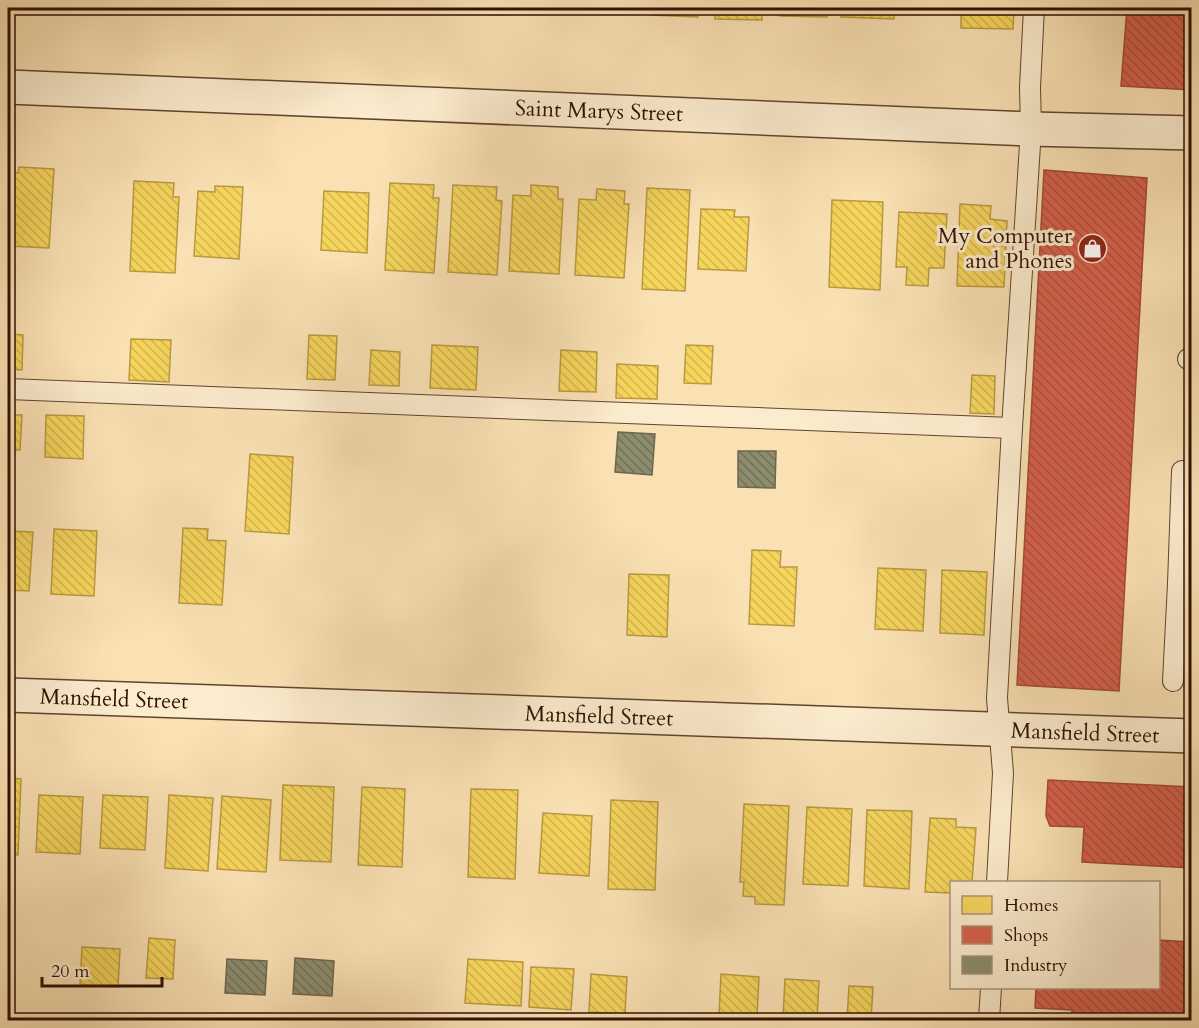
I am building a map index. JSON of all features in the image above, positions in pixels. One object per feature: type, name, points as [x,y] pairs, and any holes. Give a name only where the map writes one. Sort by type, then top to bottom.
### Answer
[{"type":"street","name":"Saint Marys Street","points":[[8,87],[1031,129],[1191,133]]},
{"type":"street","name":"Mansfield Street","points":[[8,695],[1191,736]]},
{"type":"lane","points":[[997,881],[1003,773],[998,698],[1031,129],[1030,87],[1034,8]]},
{"type":"lane","points":[[8,389],[1012,428]]},
{"type":"lane","points":[[1173,681],[1185,584],[1182,471]]},
{"type":"lane","points":[[989,1020],[991,989]]},
{"type":"building: Homes","points":[[396,8],[442,8],[442,11],[395,10]]},
{"type":"building: Homes","points":[[458,8],[506,8],[505,15],[458,13]]},
{"type":"building: Homes","points":[[589,8],[610,8],[610,12],[589,12]]},
{"type":"building: Homes","points":[[652,8],[699,8],[698,17],[651,15]]},
{"type":"building: Homes","points":[[715,8],[762,8],[762,20],[715,19]]},
{"type":"building: Homes","points":[[780,8],[827,8],[827,17],[780,16]]},
{"type":"building: Homes","points":[[841,8],[894,8],[894,19],[841,17]]},
{"type":"building: Homes","points":[[961,8],[1014,8],[1013,29],[961,28]]},
{"type":"building: Homes","points":[[19,167],[54,169],[49,248],[8,246],[8,172],[18,173]]},
{"type":"building: Homes","points":[[134,181],[174,183],[173,197],[179,197],[175,273],[130,271]]},
{"type":"building: Homes","points":[[390,183],[434,185],[433,198],[439,198],[434,273],[385,270]]},
{"type":"building: Homes","points":[[453,185],[497,187],[496,200],[502,201],[497,275],[448,272]]},
{"type":"building: Homes","points":[[531,185],[558,187],[558,199],[563,199],[559,274],[509,271],[513,195],[531,196]]},
{"type":"building: Homes","points":[[215,186],[243,187],[239,259],[194,256],[198,191],[215,192]]},
{"type":"building: Homes","points":[[647,188],[690,190],[685,291],[642,289]]},
{"type":"building: Homes","points":[[597,189],[625,191],[624,204],[629,204],[624,278],[575,275],[579,199],[596,200]]},
{"type":"building: Homes","points":[[324,191],[369,193],[367,253],[321,250]]},
{"type":"building: Homes","points":[[832,200],[883,202],[880,290],[829,287]]},
{"type":"building: Homes","points":[[960,204],[991,206],[990,219],[1007,221],[1004,287],[957,286]]},
{"type":"building: Homes","points":[[701,209],[735,210],[734,217],[749,217],[746,271],[698,269]]},
{"type":"building: Homes","points":[[899,212],[947,214],[944,268],[929,268],[928,286],[906,285],[907,267],[896,267]]},
{"type":"building: Homes","points":[[8,334],[23,335],[22,370],[8,369]]},
{"type":"building: Homes","points":[[309,335],[337,336],[335,380],[307,379]]},
{"type":"building: Homes","points":[[131,339],[171,340],[169,382],[129,380]]},
{"type":"building: Homes","points":[[432,345],[478,347],[476,390],[430,388]]},
{"type":"building: Homes","points":[[686,345],[713,346],[711,384],[684,383]]},
{"type":"building: Homes","points":[[371,350],[400,352],[399,386],[369,385]]},
{"type":"building: Homes","points":[[561,350],[597,352],[596,392],[559,391]]},
{"type":"building: Homes","points":[[617,364],[658,366],[657,399],[616,398]]},
{"type":"building: Homes","points":[[972,375],[995,376],[994,414],[970,413]]},
{"type":"building: Homes","points":[[8,415],[22,415],[20,450],[8,450]]},
{"type":"building: Homes","points":[[46,415],[84,416],[83,459],[45,457]]},
{"type":"building: Homes","points":[[250,454],[293,457],[289,534],[245,531]]},
{"type":"building: Homes","points":[[183,528],[208,529],[207,540],[226,541],[222,605],[179,603]]},
{"type":"building: Homes","points":[[54,529],[97,531],[94,596],[51,594]]},
{"type":"building: Homes","points":[[8,531],[33,532],[29,591],[8,590]]},
{"type":"building: Homes","points":[[752,550],[781,551],[780,567],[797,567],[794,626],[749,624]]},
{"type":"building: Homes","points":[[878,568],[926,570],[923,631],[875,629]]},
{"type":"building: Homes","points":[[942,570],[987,572],[984,635],[940,633]]},
{"type":"building: Homes","points":[[629,574],[669,575],[667,637],[627,635]]},
{"type":"building: Homes","points":[[8,778],[21,779],[18,855],[8,854]]},
{"type":"building: Homes","points":[[283,785],[334,787],[331,862],[280,860]]},
{"type":"building: Homes","points":[[362,787],[405,789],[402,867],[358,865]]},
{"type":"building: Homes","points":[[471,789],[518,790],[515,879],[468,877]]},
{"type":"building: Homes","points":[[39,795],[83,797],[80,854],[36,852]]},
{"type":"building: Homes","points":[[103,795],[148,797],[145,850],[100,848]]},
{"type":"building: Homes","points":[[169,795],[213,798],[208,871],[165,868]]},
{"type":"building: Homes","points":[[222,796],[271,800],[266,872],[217,869]]},
{"type":"building: Homes","points":[[611,800],[658,802],[655,890],[608,889]]},
{"type":"building: Homes","points":[[744,804],[789,806],[784,905],[755,904],[755,897],[743,896],[744,882],[740,882]]},
{"type":"building: Homes","points":[[807,807],[852,809],[848,886],[803,884]]},
{"type":"building: Homes","points":[[867,810],[912,811],[909,889],[864,886]]},
{"type":"building: Homes","points":[[543,813],[592,816],[589,876],[539,873]]},
{"type":"building: Homes","points":[[930,818],[956,819],[956,827],[976,828],[972,881],[950,881],[950,893],[925,892]]},
{"type":"building: Homes","points":[[149,938],[175,940],[173,979],[146,978]]},
{"type":"building: Homes","points":[[82,947],[120,949],[118,987],[80,985]]},
{"type":"building: Homes","points":[[468,959],[523,962],[521,1006],[465,1003]]},
{"type":"building: Homes","points":[[531,967],[574,969],[571,1010],[529,1007]]},
{"type":"building: Homes","points":[[591,974],[627,977],[625,1014],[589,1012]]},
{"type":"building: Homes","points":[[721,974],[759,977],[757,1017],[719,1015]]},
{"type":"building: Homes","points":[[785,979],[819,981],[817,1019],[783,1017]]},
{"type":"building: Homes","points":[[849,986],[873,987],[871,1020],[847,1020]]},
{"type":"building: Shops","points":[[1127,8],[1192,8],[1192,90],[1121,86]]},
{"type":"building: Shops","points":[[1044,170],[1147,178],[1119,691],[1017,685]]},
{"type":"building: Shops","points":[[1048,780],[1192,787],[1192,868],[1082,862],[1084,827],[1050,826],[1046,816]]},
{"type":"building: Shops","points":[[1160,940],[1190,942],[1186,1020],[1071,1020],[1072,1010],[1035,1008],[1036,989],[1160,989]]},
{"type":"building: Industry","points":[[618,432],[655,434],[652,475],[615,472]]},
{"type":"building: Industry","points":[[738,451],[776,451],[775,488],[738,487]]},
{"type":"building: Industry","points":[[295,958],[334,961],[332,996],[293,994]]},
{"type":"building: Industry","points":[[227,959],[267,961],[265,995],[225,993]]},
{"type":"place","name":"My Computer and Phones","points":[[1093,249]]}]
